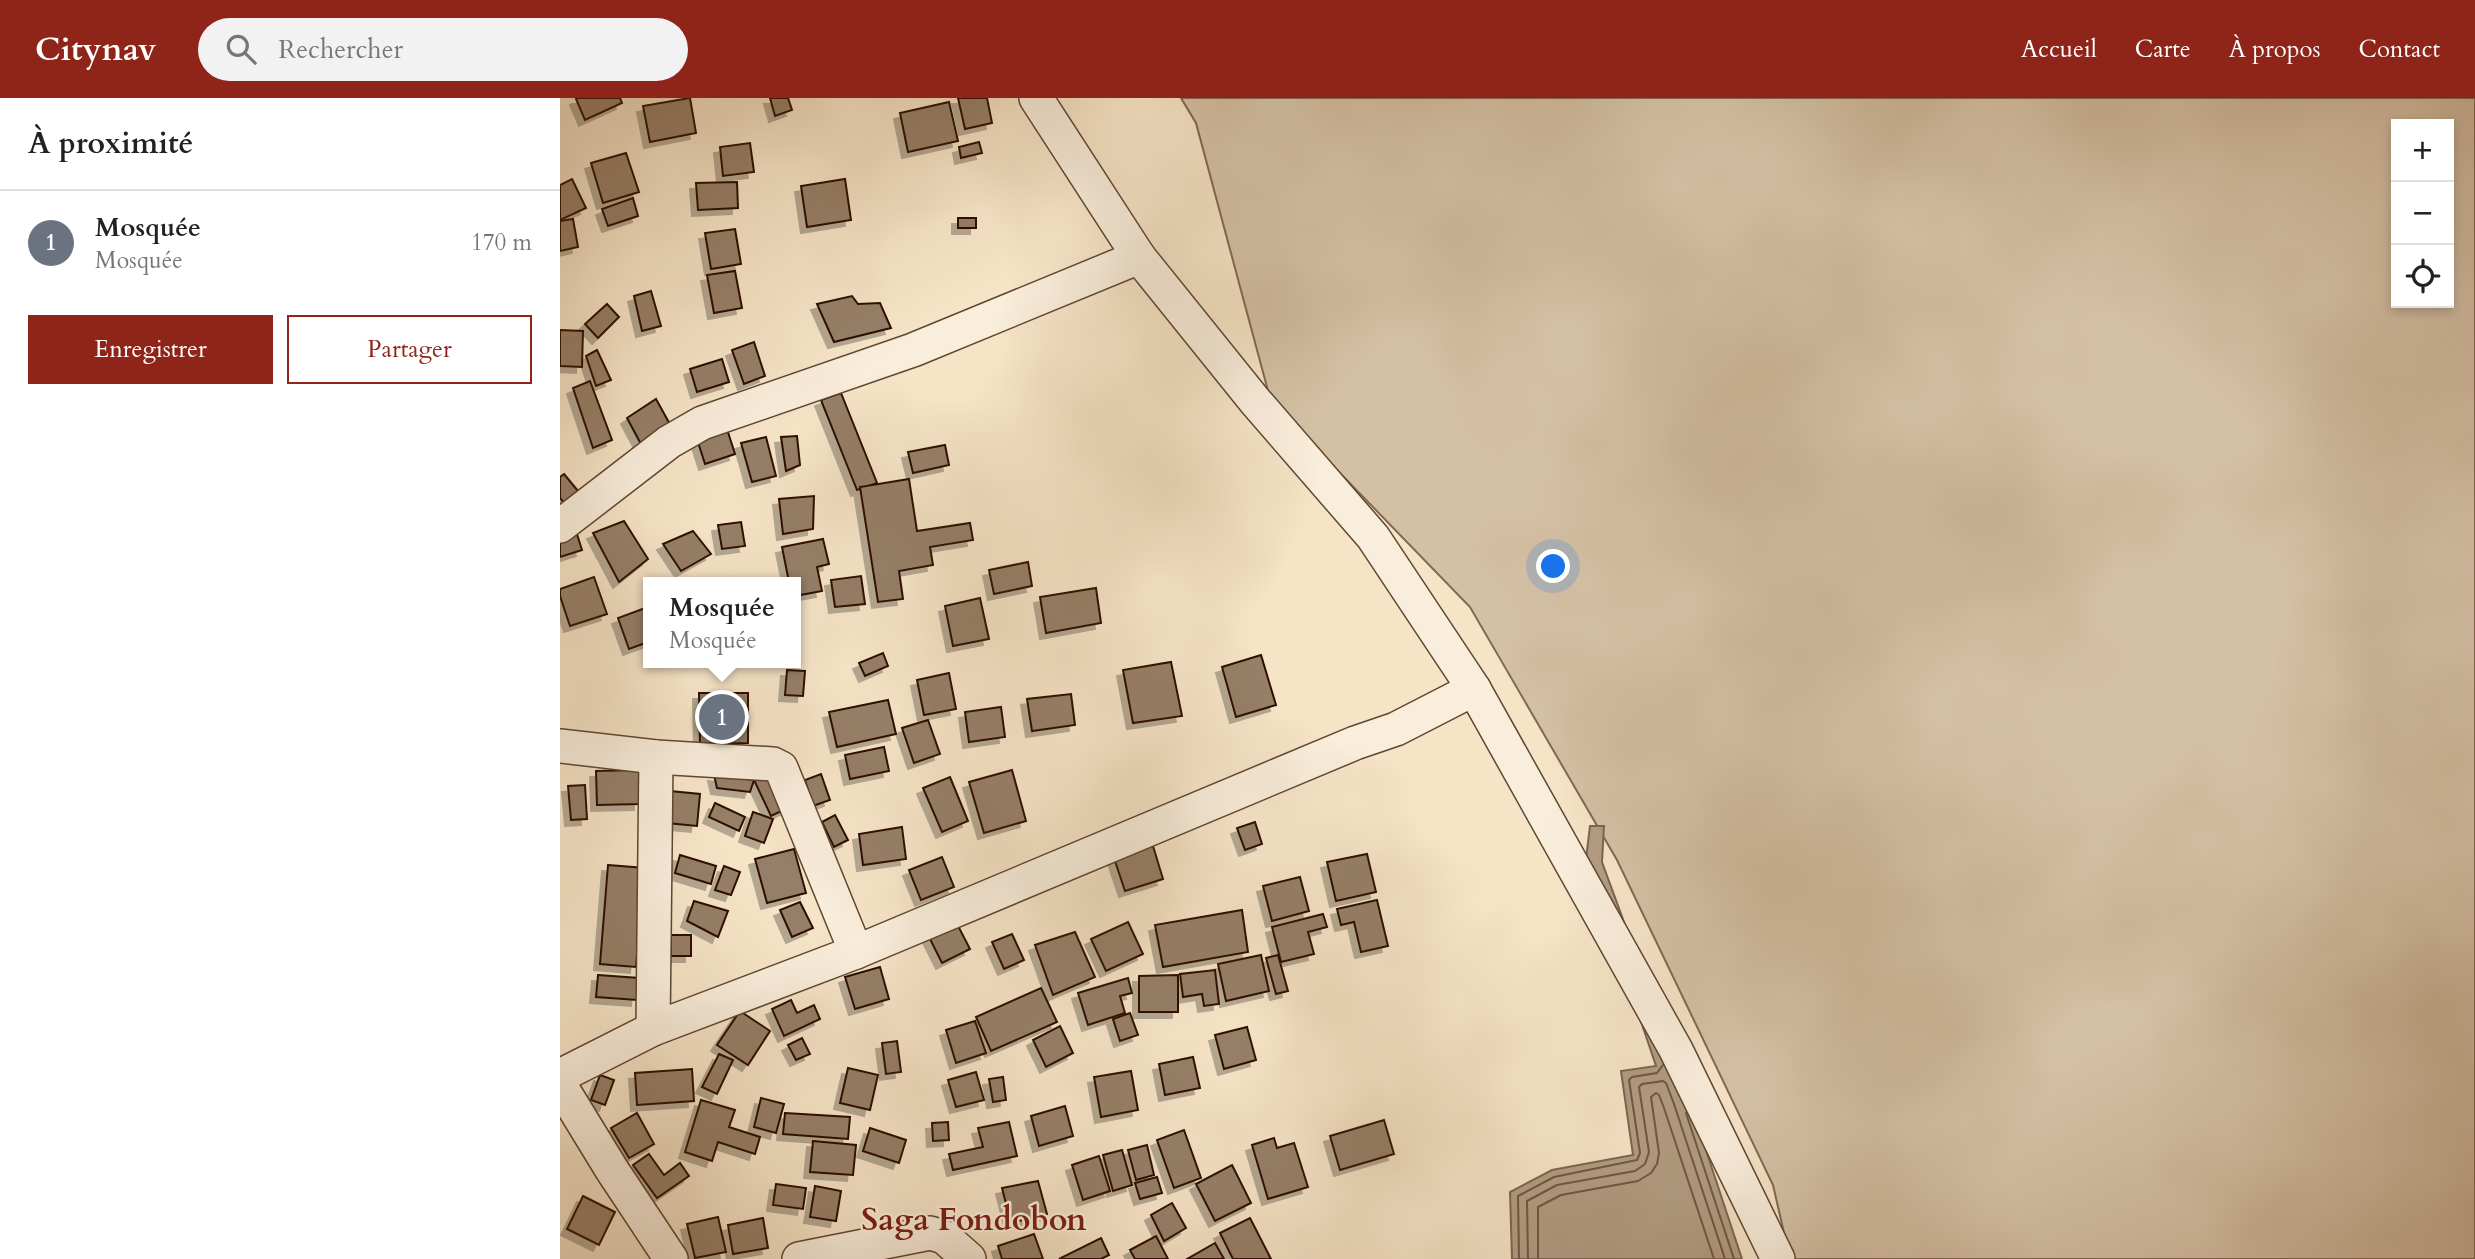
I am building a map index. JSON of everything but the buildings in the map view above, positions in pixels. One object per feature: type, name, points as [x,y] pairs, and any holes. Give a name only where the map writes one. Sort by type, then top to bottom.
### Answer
[{"type":"street","points":[[1036,98],[1139,257],[1255,401],[1373,537],[1474,689],[1676,1050],[1778,1259]]},
{"type":"street","points":[[560,526],[669,442],[702,423],[913,350],[1139,257]]},
{"type":"street","points":[[560,1076],[653,1029],[856,952],[1355,743],[1396,729],[1474,689]]},
{"type":"street","points":[[560,746],[656,757],[773,764],[781,768],[856,952]]},
{"type":"street","points":[[653,1029],[656,757]]},
{"type":"street","points":[[560,1085],[671,1259]]},
{"type":"street","points":[[799,1259],[930,1233],[944,1237],[969,1259]]},
{"type":"shaded area","points":[[1181,98],[2475,98],[2475,1259],[1790,1259],[1773,1185],[1617,860],[1470,607],[1271,402],[1196,123]]},
{"type":"water","points":[[1590,826],[1604,826],[1602,862],[1689,1099],[1742,1259],[1512,1259],[1510,1192],[1552,1170],[1633,1155],[1621,1071],[1656,1066],[1586,859]]},
{"type":"place","name":"Mosquée","points":[[722,717]]},
{"type":"district","name":"Saga Fondobon","points":[[974,1220]]}]
